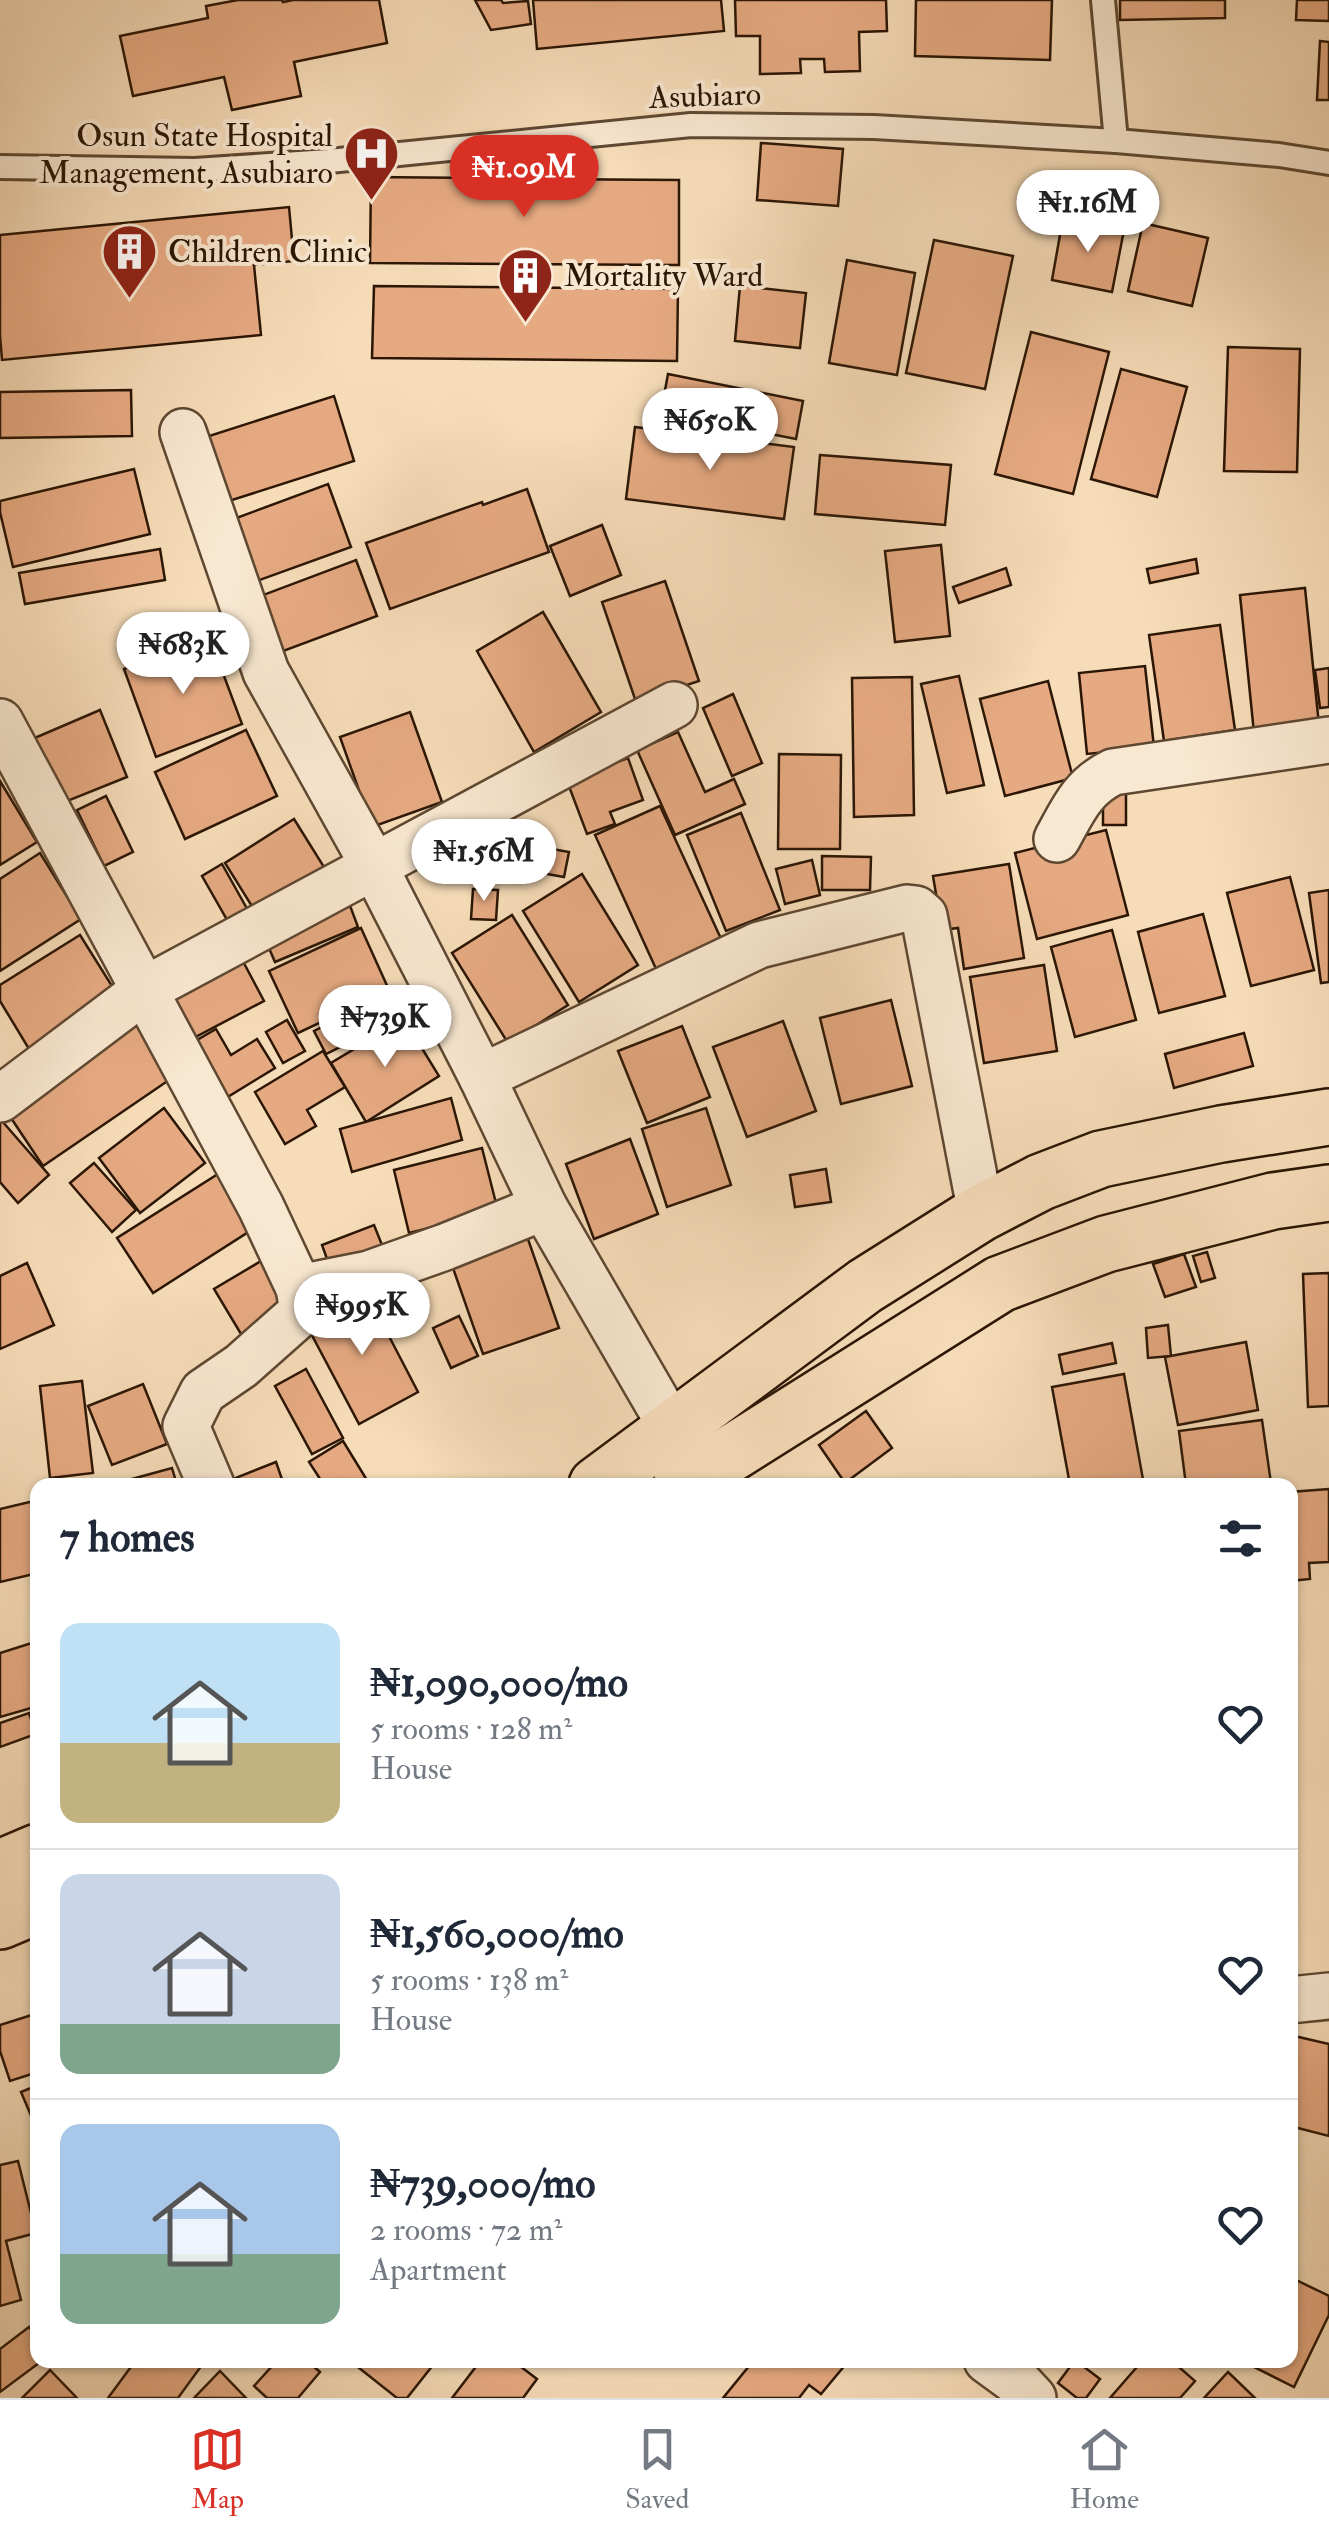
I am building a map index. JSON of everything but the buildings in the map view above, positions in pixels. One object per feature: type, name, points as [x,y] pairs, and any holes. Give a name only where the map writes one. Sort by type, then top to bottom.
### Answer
[{"type":"main road","points":[[606,1478],[865,1286],[980,1213],[1041,1182],[1101,1159],[1329,1117]]},
{"type":"main road","points":[[692,1478],[1000,1284],[1106,1244],[1273,1201],[1329,1193]]},
{"type":"main road","points":[[0,1868],[30,1855]]},
{"type":"main road","points":[[0,1920],[30,1908]]},
{"type":"street","points":[[183,432],[266,672],[374,866],[544,1207],[672,1428]]},
{"type":"street","points":[[0,1099],[146,989],[674,705]]},
{"type":"street","points":[[0,722],[146,989],[261,1207],[299,1288],[303,1312],[241,1366],[204,1392],[186,1426],[209,1478]]},
{"type":"street","points":[[1057,839],[1082,794],[1096,780],[1113,772],[1329,740]]},
{"type":"street","points":[[482,1077],[759,945],[865,916],[916,909],[924,916],[980,1213]]},
{"type":"street","points":[[299,1288],[369,1274],[544,1207]]},
{"type":"street","points":[[1298,1999],[1329,1996]]},
{"type":"lane","points":[[1103,0],[1116,141]]},
{"type":"lane","name":"Asubiaro","points":[[0,181],[12,168],[195,170],[330,161],[691,124],[874,127],[1116,141],[1329,163]]},
{"type":"place","name":"Osun State Hospital Management, Asubiaro","points":[[372,202]]},
{"type":"place","name":"Children Clinic","points":[[129,300]]},
{"type":"place","name":"Mortality Ward","points":[[525,324]]}]
